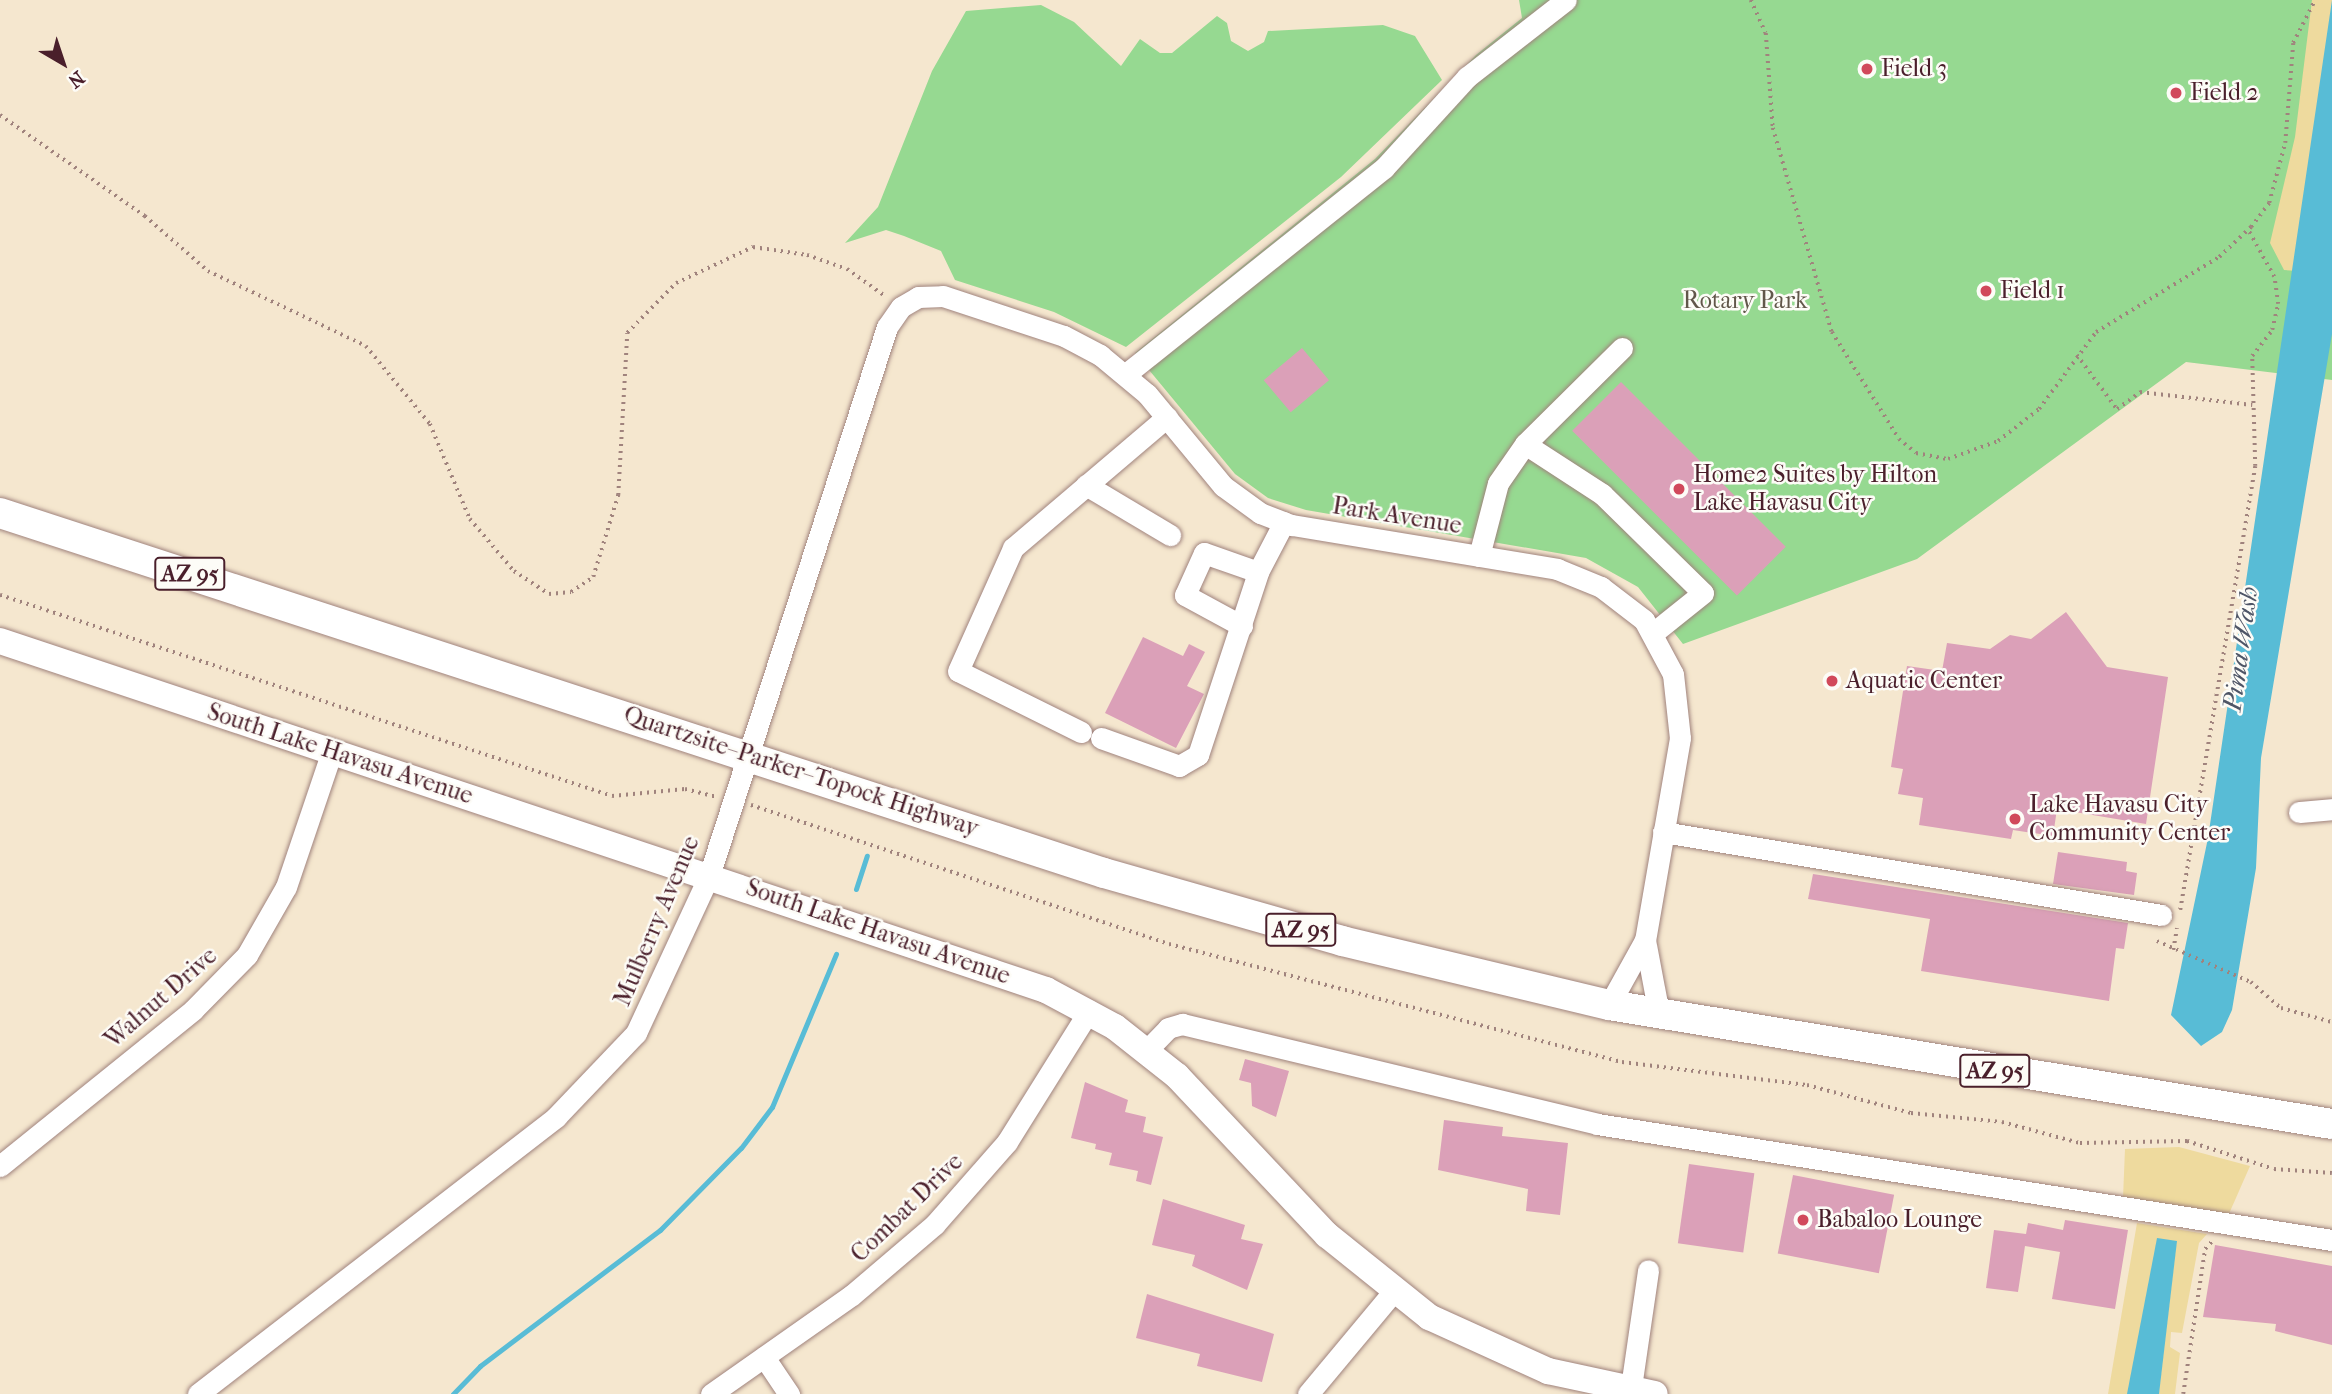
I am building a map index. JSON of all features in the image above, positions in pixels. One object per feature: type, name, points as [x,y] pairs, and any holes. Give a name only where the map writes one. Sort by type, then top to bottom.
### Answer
[{"type":"highway","name":"Quartzsite–Parker–Topock Highway","points":[[0,513],[748,753],[1104,873],[1342,942],[1609,1005]]},
{"type":"highway","name":"AZ 95","points":[[1609,1005],[2332,1124]]},
{"type":"main road","name":"South Lake Havasu Avenue","points":[[0,640],[1009,976],[1089,1011],[1147,1051],[1327,1235],[1393,1292],[1507,1356],[1638,1393]]},
{"type":"street","points":[[1126,374],[1384,168],[1467,77],[1566,0]]},
{"type":"street","name":"Park Avenue","points":[[901,307],[918,297],[943,296],[1064,336],[1126,374],[1167,417],[1231,494],[1284,523],[1479,556],[1587,581],[1624,603],[1653,633],[1673,674],[1680,708],[1645,940],[1609,1005]]},
{"type":"street","name":"Mulberry Avenue","points":[[198,1394],[599,1079],[651,1009],[709,876],[887,327],[901,307]]},
{"type":"street","points":[[1479,556],[1499,483],[1525,444],[1622,348]]},
{"type":"street","points":[[1167,417],[1013,548],[958,671],[1091,735],[1179,766],[1198,755],[1258,572],[1284,523]]},
{"type":"street","points":[[1525,444],[1602,494],[1703,593],[1653,633]]},
{"type":"street","points":[[1086,485],[1170,534]]},
{"type":"street","points":[[1242,626],[1185,595],[1204,553],[1258,572]]},
{"type":"street","name":"Walnut Drive","points":[[0,1166],[193,1010],[247,955],[286,887],[332,751]]},
{"type":"street","points":[[2299,812],[2332,809]]},
{"type":"street","points":[[1663,832],[2161,915]]},
{"type":"street","name":"Park Avenue","points":[[1645,940],[1659,1014]]},
{"type":"street","name":"Combat Drive","points":[[711,1394],[895,1261],[965,1193],[1039,1097],[1089,1011]]},
{"type":"street","points":[[1147,1051],[1168,1028],[1182,1024],[1597,1124],[2332,1240]]},
{"type":"street","points":[[1638,1393],[1648,1270]]},
{"type":"street","points":[[1308,1394],[1393,1292]]},
{"type":"street","points":[[764,1357],[789,1394]]},
{"type":"path","points":[[1751,0],[1766,33],[1773,128],[1832,332],[1899,439],[1916,453],[1970,456],[2039,409],[2096,332],[2219,257],[2248,230],[2269,203],[2285,143],[2293,43],[2315,0]]},
{"type":"path","points":[[0,115],[145,216],[208,271],[366,346],[430,424],[470,519],[514,571],[549,594],[571,592],[593,576],[618,495],[627,333],[676,283],[752,247],[807,254],[847,269],[901,307]]},
{"type":"path","points":[[2173,950],[2255,466],[2252,356],[2272,330],[2278,304],[2274,277],[2248,230]]},
{"type":"path","points":[[2077,355],[2117,410],[2140,392],[2252,405]]},
{"type":"path","points":[[0,594],[612,796],[685,789],[780,811],[975,884],[1169,944],[1622,1062],[1807,1085],[1911,1113],[2002,1122],[2080,1143],[2187,1141],[2274,1169],[2332,1173]]},
{"type":"path","points":[[2157,941],[2184,956],[2242,979],[2281,1008],[2332,1022]]},
{"type":"path","points":[[2183,1394],[2205,1249],[2216,1236]]},
{"type":"green space","name":"Rotary Park","points":[[1519,0],[2332,0],[2332,380],[2186,362],[1917,559],[1683,644],[1638,587],[1586,558],[1306,510],[1268,498],[1235,474],[1135,353],[1375,159],[1476,55],[1522,18]]},
{"type":"green space","points":[[1041,5],[1074,22],[1121,66],[1140,39],[1160,53],[1172,53],[1217,16],[1227,23],[1231,41],[1248,51],[1264,42],[1268,31],[1383,25],[1415,36],[1442,80],[1341,177],[1126,347],[1054,312],[955,280],[941,251],[904,236],[886,230],[845,243],[878,207],[932,71],[966,11]]},
{"type":"sand","points":[[2312,0],[2332,0],[2332,273],[2284,270],[2270,243],[2295,137]]},
{"type":"sand","points":[[2179,1147],[2250,1166],[2228,1216],[2123,1198],[2125,1149]]},
{"type":"sand","points":[[2137,1223],[2207,1234],[2199,1243],[2182,1333],[2171,1332],[2170,1347],[2180,1353],[2175,1394],[2108,1394]]},
{"type":"water","name":"Pima Wash","points":[[2332,0],[2332,334],[2261,758],[2256,868],[2232,1010],[2222,1032],[2201,1046],[2171,1015],[2208,838]]},
{"type":"water","points":[[2157,1238],[2177,1241],[2159,1394],[2127,1394]]},
{"type":"building","points":[[1302,348],[1329,380],[1291,412],[1264,380]]},
{"type":"building","name":"Home2 Suites by Hilton Lake Havasu City","points":[[1621,382],[1786,547],[1737,596],[1572,431]]},
{"type":"building","points":[[2066,612],[2107,667],[2168,677],[2146,824],[2057,809],[2053,836],[2013,830],[2011,839],[1919,825],[1923,798],[1898,794],[1903,769],[1891,767],[1907,666],[1942,671],[1947,643],[1990,649],[2010,635],[2031,639]]},
{"type":"building","points":[[1143,637],[1183,656],[1189,644],[1205,652],[1187,686],[1204,694],[1176,748],[1105,713]]},
{"type":"building","points":[[2058,852],[2127,862],[2126,871],[2137,873],[2134,895],[2053,884]]},
{"type":"building","points":[[1813,874],[2128,923],[2124,949],[2116,948],[2109,1001],[1921,971],[1930,919],[1808,899]]},
{"type":"building","points":[[1245,1059],[1289,1071],[1276,1117],[1252,1106],[1251,1083],[1239,1080]]},
{"type":"building","points":[[1085,1082],[1128,1100],[1125,1112],[1146,1117],[1143,1132],[1163,1137],[1151,1185],[1136,1181],[1138,1171],[1109,1165],[1112,1153],[1095,1149],[1096,1144],[1071,1138]]},
{"type":"building","points":[[1444,1120],[1503,1127],[1502,1136],[1568,1143],[1560,1215],[1526,1211],[1528,1189],[1438,1170]]},
{"type":"building","points":[[1689,1164],[1754,1173],[1743,1252],[1678,1243]]},
{"type":"building","points":[[1793,1175],[1894,1195],[1879,1273],[1778,1254]]},
{"type":"building","points":[[1163,1199],[1245,1225],[1241,1239],[1263,1244],[1247,1290],[1192,1266],[1195,1255],[1152,1245]]},
{"type":"building","points":[[2065,1220],[2128,1230],[2115,1309],[2052,1299],[2060,1252],[2025,1246],[2018,1292],[1986,1288],[1994,1230],[2026,1234],[2028,1223],[2063,1230]]},
{"type":"building","points":[[2215,1245],[2332,1266],[2332,1345],[2275,1331],[2276,1324],[2203,1317]]},
{"type":"building","points":[[1147,1294],[1274,1334],[1262,1382],[1197,1366],[1200,1354],[1136,1338]]},
{"type":"waterway","points":[[856,889],[867,856]]},
{"type":"waterway","points":[[453,1394],[480,1366],[660,1230],[741,1148],[772,1107],[836,954]]},
{"type":"place","name":"Field 3","points":[[1867,69]]},
{"type":"place","name":"Field 2","points":[[2176,93]]},
{"type":"place","name":"Field 1","points":[[1986,291]]},
{"type":"place","name":"Home2 Suites by Hilton Lake Havasu City","points":[[1679,489]]},
{"type":"place","name":"Aquatic Center","points":[[1832,681]]},
{"type":"place","name":"Lake Havasu City Community Center","points":[[2015,819]]},
{"type":"place","name":"Babaloo Lounge","points":[[1803,1220]]}]
